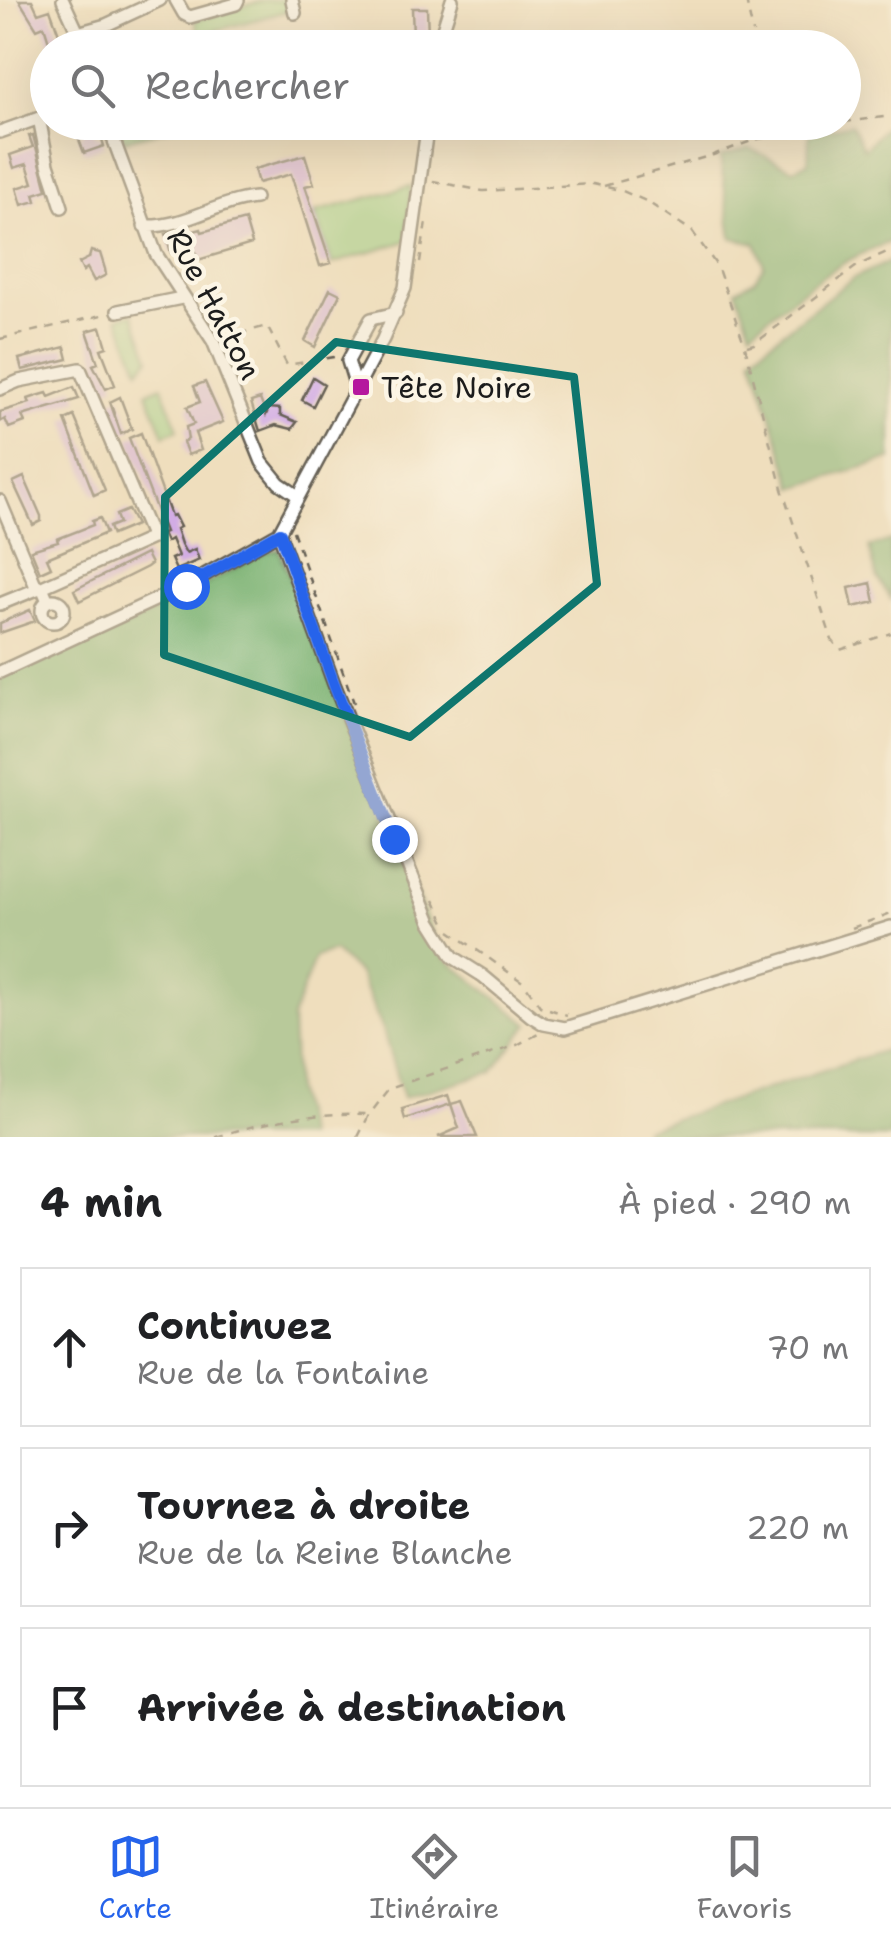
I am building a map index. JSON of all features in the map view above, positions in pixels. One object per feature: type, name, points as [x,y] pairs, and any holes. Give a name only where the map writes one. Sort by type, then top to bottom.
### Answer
[{"type":"street","points":[[64,0],[79,30]]},
{"type":"street","points":[[86,30],[160,0]]},
{"type":"street","points":[[176,0],[190,17],[252,0]]},
{"type":"street","points":[[202,0],[202,15]]},
{"type":"street","points":[[443,30],[452,0]]},
{"type":"street","points":[[0,132],[30,122]]},
{"type":"street","points":[[46,140],[48,164],[62,207]]},
{"type":"street","name":"Rue Hatton","points":[[114,140],[156,254],[213,341],[262,462],[279,483],[298,496]]},
{"type":"street","points":[[0,672],[186,586],[280,533],[396,313],[410,268],[426,140]]},
{"type":"street","points":[[144,226],[184,222],[239,200],[255,198]]},
{"type":"street","points":[[118,311],[182,298]]},
{"type":"street","points":[[356,387],[348,361],[351,354],[371,319],[396,313]]},
{"type":"street","points":[[0,389],[80,369],[152,538],[0,604]]},
{"type":"street","points":[[0,501],[37,589],[48,601],[58,601],[63,606],[63,616],[58,621],[69,642]]},
{"type":"street","points":[[280,533],[340,701],[431,922],[454,957],[544,1024],[564,1028],[891,927]]},
{"type":"path","points":[[746,0],[751,30]]},
{"type":"path","points":[[861,120],[891,116]]},
{"type":"path","points":[[422,180],[484,192],[602,186],[713,156],[754,140]]},
{"type":"path","points":[[602,186],[646,202],[692,232],[716,266],[745,346],[782,489],[832,640],[840,650],[891,633]]},
{"type":"path","points":[[745,346],[754,344],[858,266],[891,250]]},
{"type":"path","points":[[0,338],[118,311]]},
{"type":"path","points":[[213,341],[266,326],[287,365],[351,354]]},
{"type":"path","points":[[294,522],[294,537],[356,707]]},
{"type":"path","points":[[432,895],[449,930],[458,938],[524,983],[540,1006],[574,1016]]},
{"type":"path","points":[[844,931],[891,913]]},
{"type":"path","points":[[358,1137],[369,1114],[390,1088],[517,1045],[537,1035],[544,1024]]},
{"type":"path","points":[[216,1137],[289,1118],[369,1114]]},
{"type":"highlighted area","points":[[336,342],[574,377],[597,584],[410,737],[164,655],[165,497]]},
{"type":"green space","points":[[265,0],[289,0],[291,10],[217,30],[198,30],[195,20]]},
{"type":"green space","points":[[891,120],[891,242],[835,268],[751,331],[736,290],[754,280],[764,265],[756,243],[732,238],[720,157],[749,148],[793,169],[808,162],[809,140],[859,140],[864,149]]},
{"type":"green space","points":[[411,186],[407,241],[332,264],[315,212]]},
{"type":"green space","points":[[891,261],[891,459],[794,488],[752,356],[853,278]]},
{"type":"green space","points":[[133,313],[150,358],[139,369],[118,317]]},
{"type":"green space","points":[[162,386],[178,429],[164,435],[147,392]]},
{"type":"green space","points":[[891,540],[891,599],[877,578],[869,547]]},
{"type":"green space","points":[[279,549],[441,955],[529,1024],[492,1072],[403,1098],[382,1028],[359,974],[334,951],[315,957],[292,1018],[295,1089],[307,1137],[0,1137],[0,674],[132,623],[265,552]]},
{"type":"green space","points":[[891,1048],[891,1137],[649,1137],[644,1129]]},
{"type":"building","points":[[19,0],[32,0],[38,13],[50,9],[58,30],[45,30],[44,26],[37,29]]},
{"type":"building","points":[[412,8],[427,8],[428,30],[413,30]]},
{"type":"building","points":[[30,140],[34,140],[47,190],[34,194],[36,201],[22,205],[17,188],[33,183],[27,164],[14,168],[10,155],[33,147]]},
{"type":"building","points":[[79,140],[102,140],[104,146],[84,153]]},
{"type":"building","points":[[305,155],[314,184],[305,186],[331,263],[320,266],[291,174],[258,183],[254,169]]},
{"type":"building","points":[[245,220],[252,244],[198,260],[194,247],[171,253],[166,234],[186,229],[187,233],[201,229],[202,232]]},
{"type":"building","points":[[91,251],[100,253],[106,275],[94,281],[79,263],[89,258]]},
{"type":"building","points":[[330,289],[340,294],[315,347],[305,341]]},
{"type":"building","points":[[101,327],[107,347],[101,349],[115,385],[106,389],[93,365],[98,363],[87,331]]},
{"type":"building","points":[[65,347],[68,359],[22,370],[19,359]]},
{"type":"building","points":[[313,377],[324,384],[313,406],[302,400]]},
{"type":"building","points":[[205,382],[223,422],[195,433],[201,450],[188,455],[183,442],[188,439],[186,427],[194,424],[187,407],[200,402],[194,386]]},
{"type":"building","points":[[74,387],[79,399],[22,416],[25,422],[9,428],[5,419],[0,422],[0,412],[30,403],[28,399],[47,393],[49,397]]},
{"type":"building","points":[[120,397],[132,429],[121,434],[110,402]]},
{"type":"building","points":[[260,399],[266,415],[269,408],[280,409],[280,415],[297,422],[292,429],[276,425],[260,431],[251,402]]},
{"type":"building","points":[[74,416],[105,490],[94,495],[65,420]]},
{"type":"building","points":[[141,433],[171,516],[180,527],[176,529],[181,544],[186,553],[195,549],[199,560],[176,570],[171,559],[178,556],[171,539],[166,542],[162,533],[165,532],[129,438]]},
{"type":"building","points":[[24,477],[41,516],[41,521],[33,525],[13,482]]},
{"type":"building","points":[[128,510],[136,525],[112,535],[109,527],[119,523],[116,515]]},
{"type":"building","points":[[100,518],[106,533],[47,558],[51,567],[40,572],[31,550],[58,542],[57,539],[93,525],[92,521]]},
{"type":"building","points":[[146,554],[151,564],[147,567],[79,601],[74,590]]},
{"type":"building","points":[[871,583],[875,602],[853,607],[849,588]]},
{"type":"building","points":[[30,610],[35,621],[0,633],[0,623]]},
{"type":"building","points":[[448,1095],[451,1104],[405,1119],[402,1109]]},
{"type":"building","points":[[462,1101],[477,1137],[438,1137],[459,1128],[451,1104]]},
{"type":"place","name":"Tête Noire","points":[[361,387]]},
{"type":"route","points":[[186,586],[280,533],[394,839]]}]
